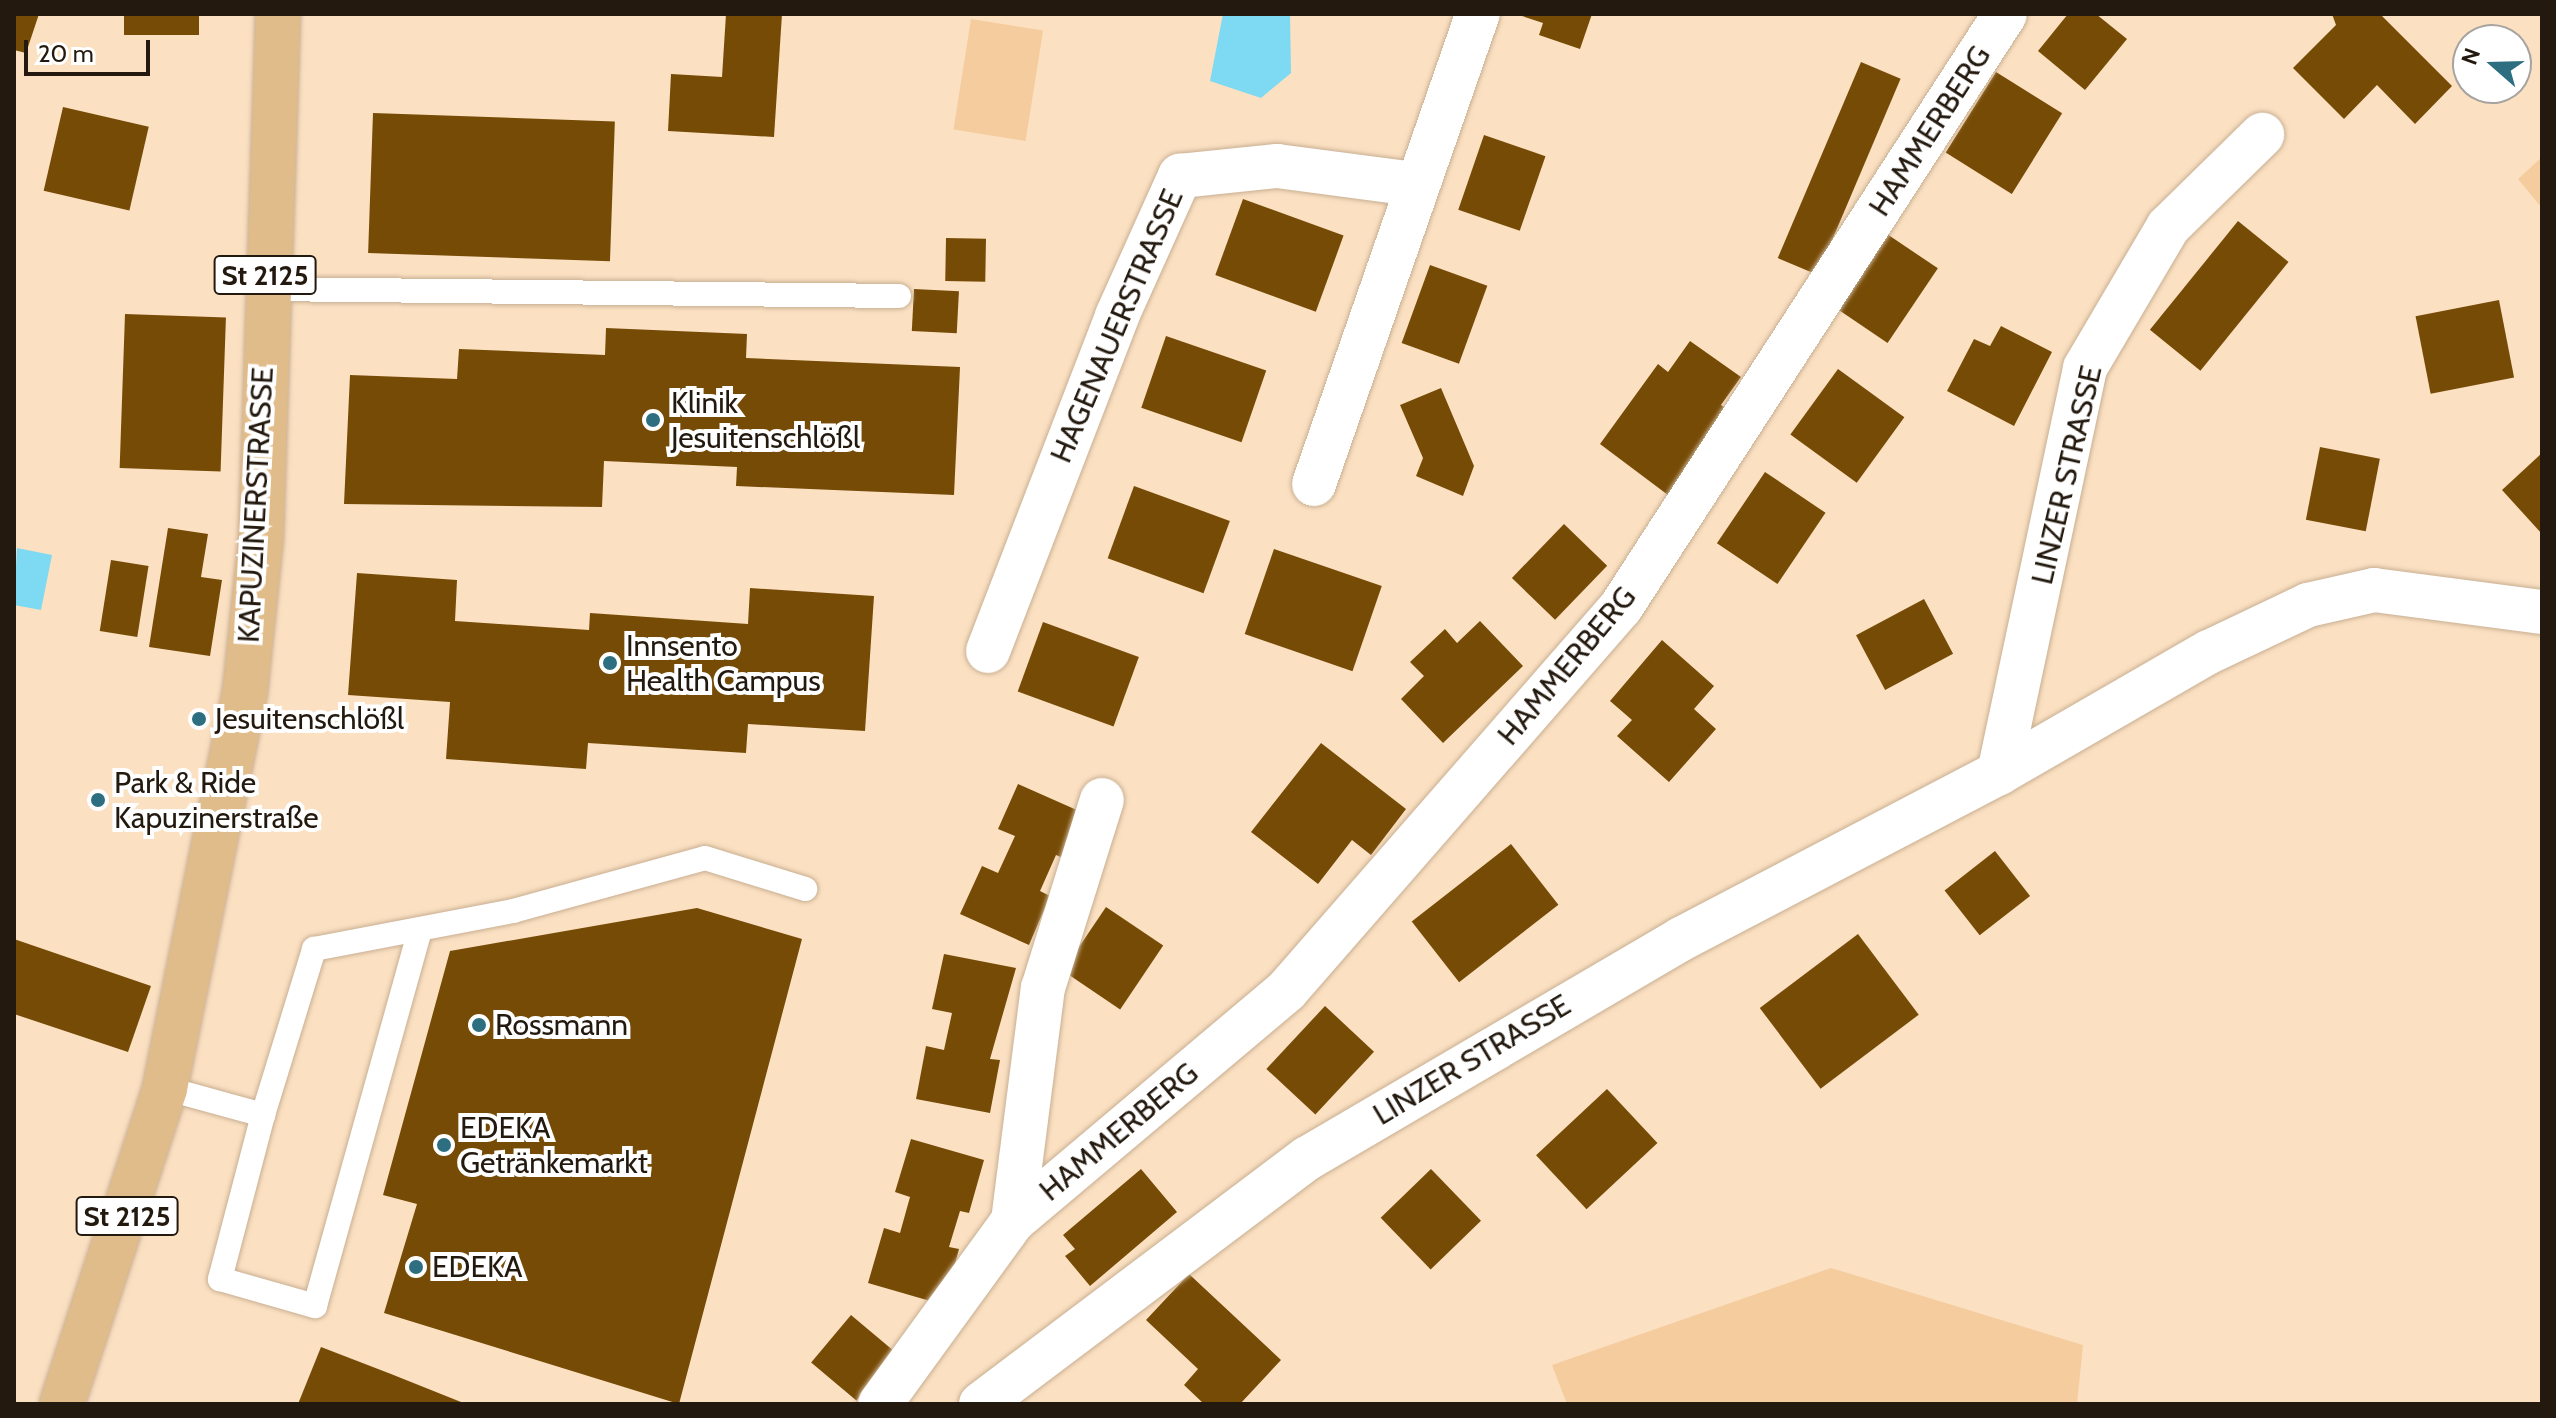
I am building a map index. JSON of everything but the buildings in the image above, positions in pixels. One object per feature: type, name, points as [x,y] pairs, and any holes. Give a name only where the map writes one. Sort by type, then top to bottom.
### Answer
[{"type":"main road","name":"KAPUZINERSTRASSE","points":[[62,1404],[165,1088],[245,692],[261,536],[264,289],[278,14]]},
{"type":"street","points":[[1314,484],[1413,184],[1478,14]]},
{"type":"street","name":"HAMMERBERG","points":[[880,1404],[1013,1221],[1287,990],[1621,607],[2005,14]]},
{"type":"street","name":"LINZER STRASSE","points":[[1999,773],[2085,368],[2168,227],[2262,135]]},
{"type":"street","name":"HAGENAUERSTRASSE","points":[[988,651],[1117,316],[1180,176],[1277,166],[1413,184]]},
{"type":"street","name":"LINZER STRASSE","points":[[981,1404],[1308,1158],[1681,939],[1999,773],[2209,652],[2308,605],[2374,590],[2542,612]]},
{"type":"street","name":"HAMMERBERG","points":[[1013,1221],[1043,988],[1102,800]]},
{"type":"lane","points":[[264,289],[899,296]]},
{"type":"lane","points":[[420,929],[315,1306],[220,1279],[263,1115],[314,949],[420,929],[705,858],[805,889]]},
{"type":"lane","points":[[165,1088],[263,1115]]},
{"type":"shaded area","points":[[971,19],[1043,30],[1026,141],[953,130]]},
{"type":"shaded area","points":[[2542,157],[2542,208],[2518,179]]},
{"type":"shaded area","points":[[1831,1268],[2083,1345],[2077,1404],[1567,1404],[1552,1365]]},
{"type":"water","points":[[1223,14],[1290,14],[1291,73],[1261,98],[1210,81]]},
{"type":"water","points":[[17,548],[52,555],[41,610],[14,605]]},
{"type":"place","name":"Klinik Jesuitenschlößl","points":[[653,420]]},
{"type":"place","name":"Innsento Health Campus","points":[[610,663]]},
{"type":"place","name":"Jesuitenschlößl","points":[[199,719]]},
{"type":"place","name":"Park & Ride Kapuzinerstraße","points":[[98,800]]},
{"type":"place","name":"Rossmann","points":[[479,1025]]},
{"type":"place","name":"EDEKA Getränkemarkt","points":[[444,1145]]},
{"type":"place","name":"EDEKA","points":[[416,1267]]}]
